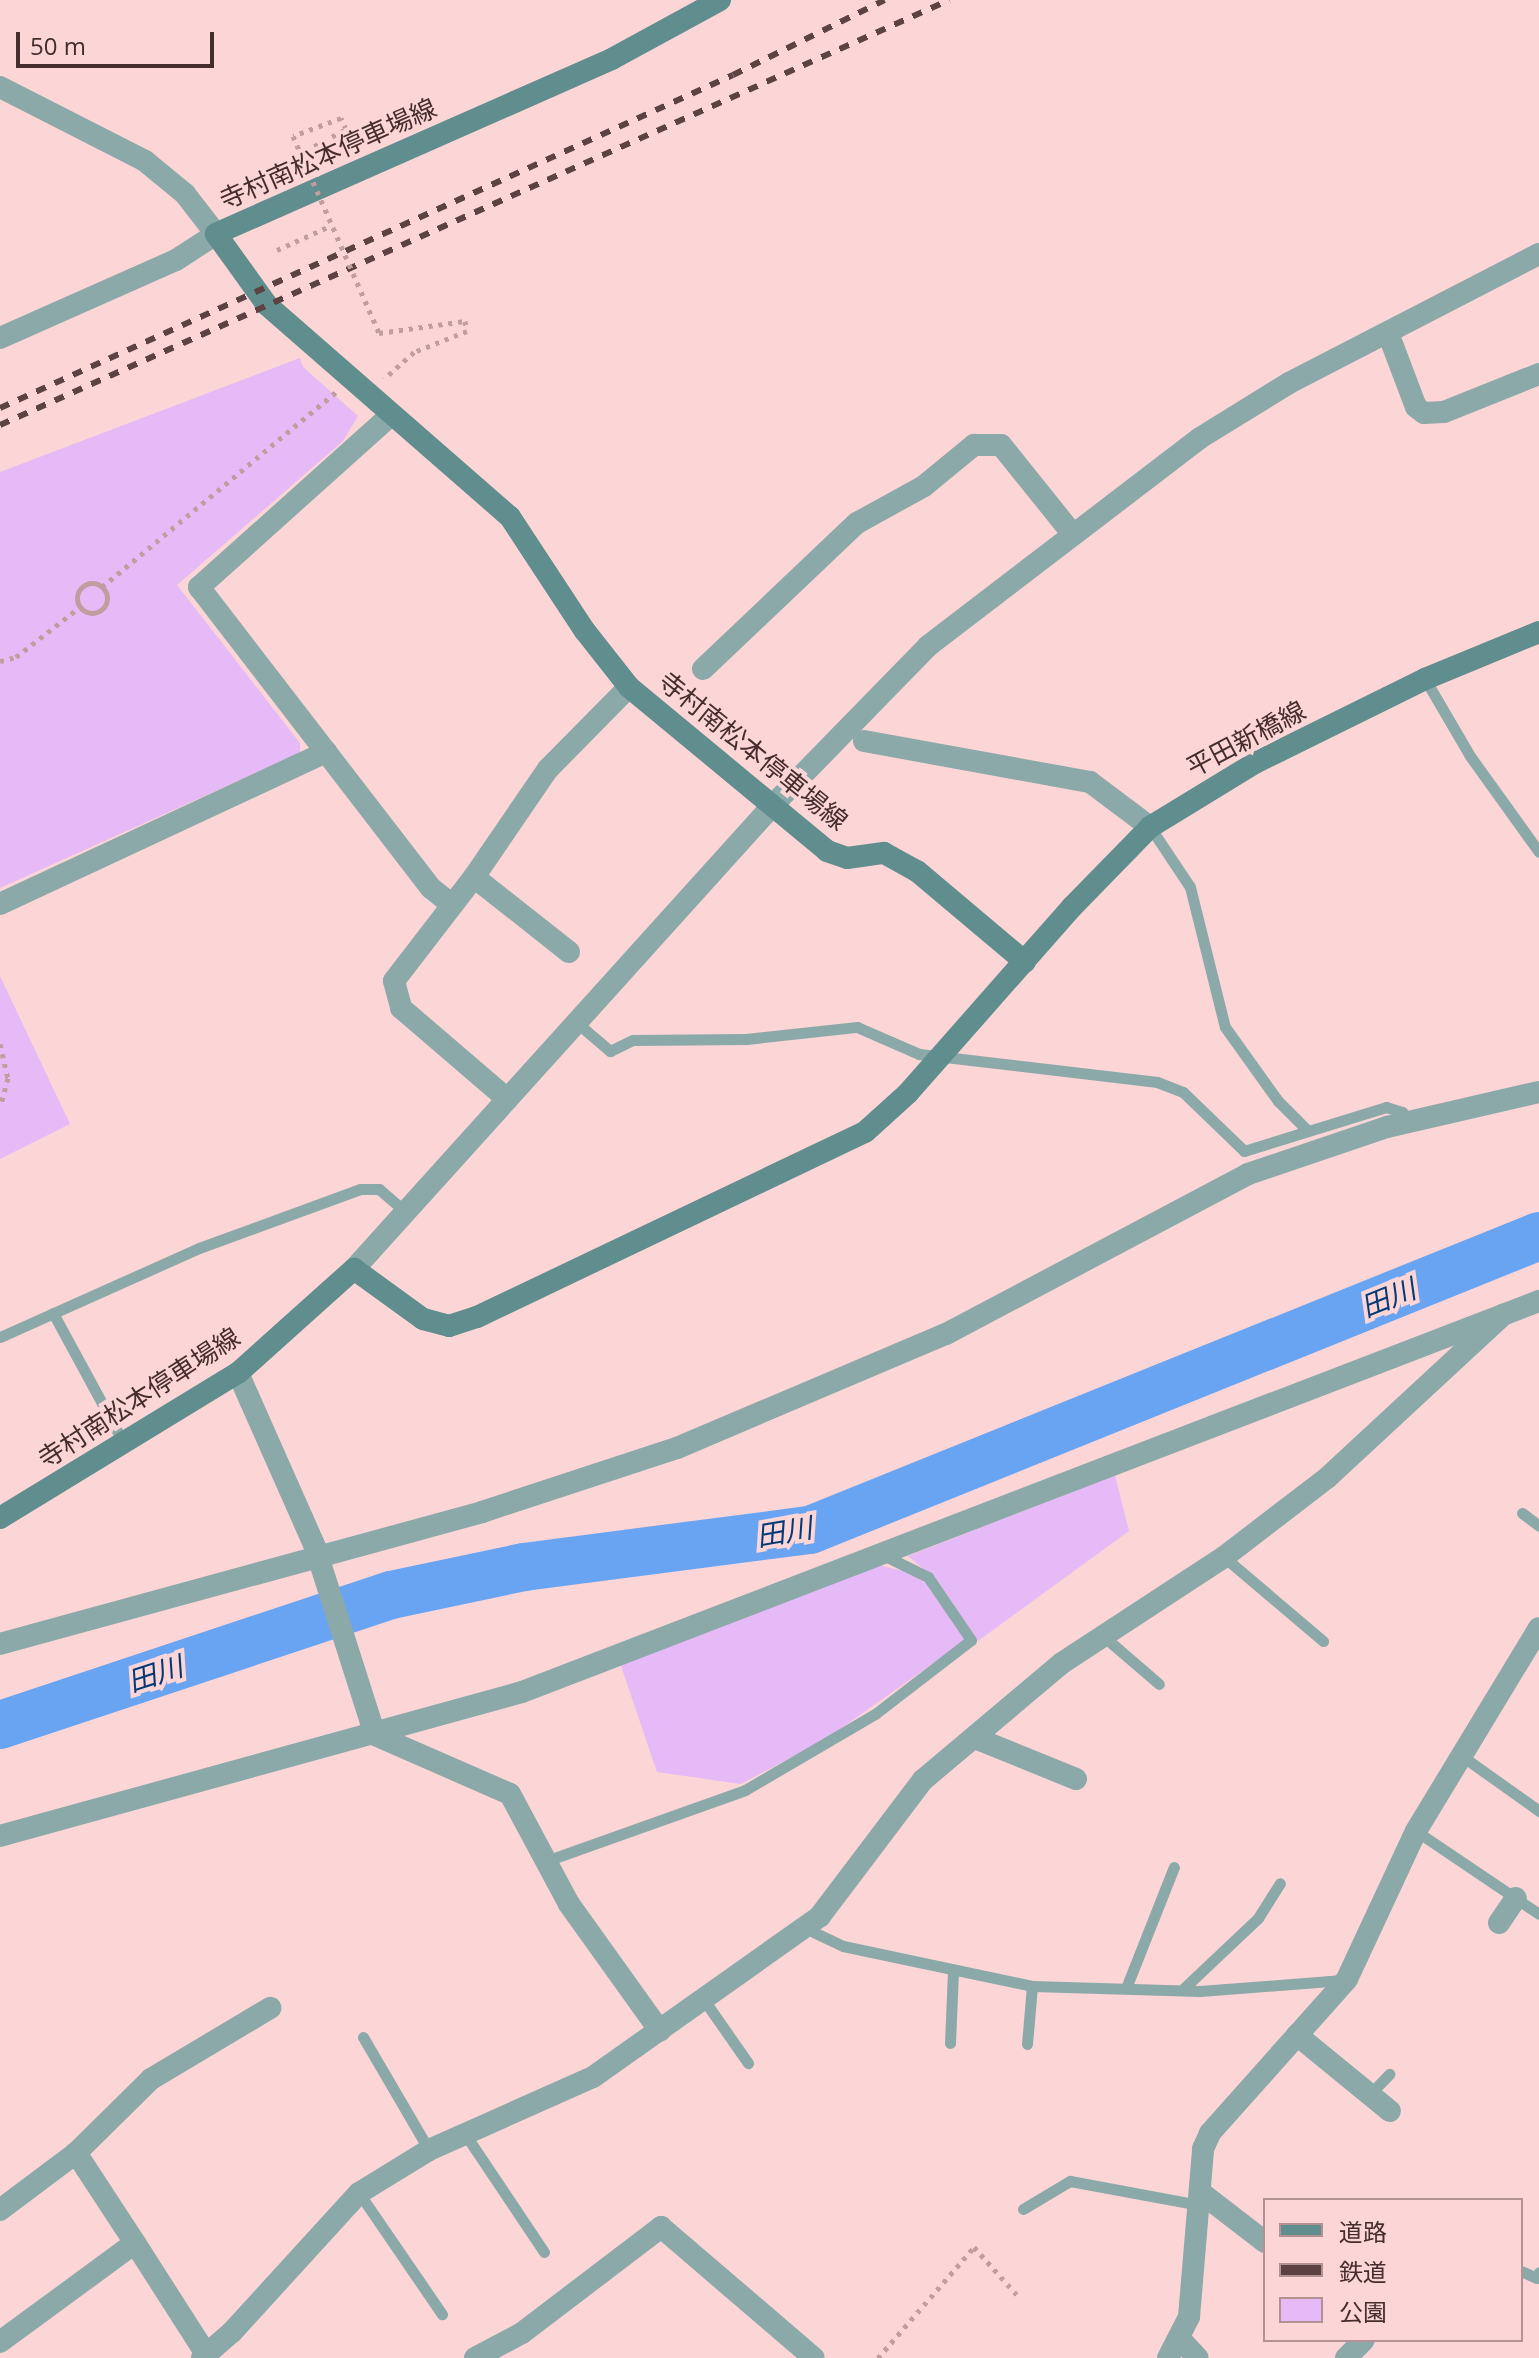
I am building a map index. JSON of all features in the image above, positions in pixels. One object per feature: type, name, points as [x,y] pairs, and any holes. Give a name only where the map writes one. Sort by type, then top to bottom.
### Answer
[{"type":"main road","name":"寺村南松本停車場線","points":[[720,0],[612,59],[216,234],[267,305],[510,517],[585,631],[629,687],[827,851],[847,858],[884,853],[917,871],[1025,962]]},
{"type":"main road","name":"平田新橋線","points":[[1025,962],[1150,827],[1255,763],[1425,679],[1539,632]]},
{"type":"main road","points":[[354,1269],[423,1319],[449,1326],[477,1317],[865,1132],[940,1057],[1025,962]]},
{"type":"main road","name":"寺村南松本停車場線","points":[[0,1518],[238,1373],[354,1269]]},
{"type":"street","points":[[0,87],[145,161],[185,194],[216,234],[176,260],[0,338]]},
{"type":"street","points":[[354,1269],[773,805],[928,646],[1071,532],[1200,438],[1289,383],[1539,254]]},
{"type":"street","points":[[1388,333],[1416,407],[1424,413],[1444,412],[1539,374]]},
{"type":"street","points":[[391,415],[199,587],[431,888],[451,904]]},
{"type":"street","points":[[703,669],[857,523],[924,486],[974,445],[1001,445],[1071,532]]},
{"type":"street","points":[[507,1099],[401,1008],[394,981],[474,877],[548,769],[629,687]]},
{"type":"street","points":[[864,741],[1090,782],[1150,827]]},
{"type":"street","points":[[0,904],[326,752]]},
{"type":"street","points":[[474,877],[569,952]]},
{"type":"street","points":[[0,1644],[318,1563],[677,1448],[946,1334],[1248,1174],[1409,1121],[1539,1092]]},
{"type":"street","points":[[0,1836],[522,1692],[1539,1301]]},
{"type":"street","points":[[76,2153],[204,2356],[359,2193],[429,2150],[593,2077],[820,1916],[923,1780],[1062,1663],[1224,1557],[1327,1478],[1504,1314]]},
{"type":"street","points":[[238,1373],[318,1563],[374,1732],[510,1794],[569,1904],[660,2031]]},
{"type":"street","points":[[1198,2358],[1174,2348],[1189,2317],[1203,2149],[1210,2133],[1347,1979],[1416,1831],[1539,1628]]},
{"type":"street","points":[[975,1738],[1076,1779]]},
{"type":"street","points":[[1499,1923],[1516,1898]]},
{"type":"street","points":[[0,2210],[76,2153],[151,2079],[270,2008]]},
{"type":"street","points":[[1297,2035],[1390,2111]]},
{"type":"street","points":[[1199,2198],[1263,2241]]},
{"type":"street","points":[[475,2358],[522,2333],[661,2227],[814,2358]]},
{"type":"street","points":[[0,2342],[135,2243]]},
{"type":"street","points":[[1346,2358],[1362,2342]]},
{"type":"lane","points":[[1425,679],[1470,756],[1539,852]]},
{"type":"lane","points":[[1150,827],[1190,887],[1225,1027],[1278,1101],[1307,1130]]},
{"type":"lane","points":[[576,1022],[610,1051],[633,1040],[746,1039],[857,1027],[940,1057],[1157,1082],[1183,1092],[1244,1151],[1386,1107],[1402,1112],[1409,1121]]},
{"type":"lane","points":[[0,1337],[199,1248],[360,1189],[379,1189],[405,1212]]},
{"type":"lane","points":[[53,1313],[124,1444]]},
{"type":"lane","points":[[1522,1513],[1539,1526]]},
{"type":"lane","points":[[546,1861],[745,1790],[875,1714],[971,1640],[928,1577],[883,1555]]},
{"type":"lane","points":[[1224,1557],[1323,1641]]},
{"type":"lane","points":[[1102,1635],[1159,1684]]},
{"type":"lane","points":[[1462,1756],[1539,1811]]},
{"type":"lane","points":[[1416,1831],[1539,1914]]},
{"type":"lane","points":[[1126,1988],[1174,1867]]},
{"type":"lane","points":[[1184,1988],[1258,1918],[1280,1883]]},
{"type":"lane","points":[[805,1927],[843,1946],[1032,1986],[1184,1988],[1347,1979]]},
{"type":"lane","points":[[950,2043],[953,1971]]},
{"type":"lane","points":[[1027,2044],[1032,1986]]},
{"type":"lane","points":[[704,2000],[748,2063]]},
{"type":"lane","points":[[363,2037],[429,2150]]},
{"type":"lane","points":[[1370,2094],[1389,2074]]},
{"type":"lane","points":[[465,2134],[544,2252]]},
{"type":"lane","points":[[1023,2209],[1070,2181],[1199,2198]]},
{"type":"lane","points":[[359,2193],[442,2314]]},
{"type":"lane","points":[[1523,2272],[1537,2278],[1539,2272]]},
{"type":"path","points":[[284,177],[279,165],[346,129],[341,118],[293,136],[332,225],[379,333],[465,321],[467,331],[414,352],[379,384]]},
{"type":"path","points":[[277,250],[332,225]]},
{"type":"path","points":[[102,587],[337,391]]},
{"type":"path","points":[[80,607],[80,588],[89,583],[102,587]]},
{"type":"path","points":[[80,607],[88,612],[102,609],[107,600],[102,587]]},
{"type":"path","points":[[0,661],[16,657],[80,607]]},
{"type":"path","points":[[0,1044],[8,1078],[0,1107]]},
{"type":"path","points":[[878,2358],[974,2247],[1017,2295]]},
{"type":"green space","points":[[300,358],[303,367],[358,416],[343,441],[177,585],[300,743],[300,753],[0,888],[0,472]]},
{"type":"green space","points":[[0,976],[70,1124],[0,1159]]},
{"type":"green space","points":[[1115,1475],[1129,1531],[978,1641],[938,1581],[908,1556]]},
{"type":"green space","points":[[879,1565],[911,1573],[928,1585],[966,1640],[826,1739],[741,1784],[657,1772],[620,1663]]},
{"type":"waterway","name":"田川","points":[[0,1725],[391,1595],[524,1567],[810,1530],[1539,1236]]},
{"type":"railway","points":[[0,408],[733,75],[885,0]]},
{"type":"railway","points":[[0,425],[949,0]]}]
